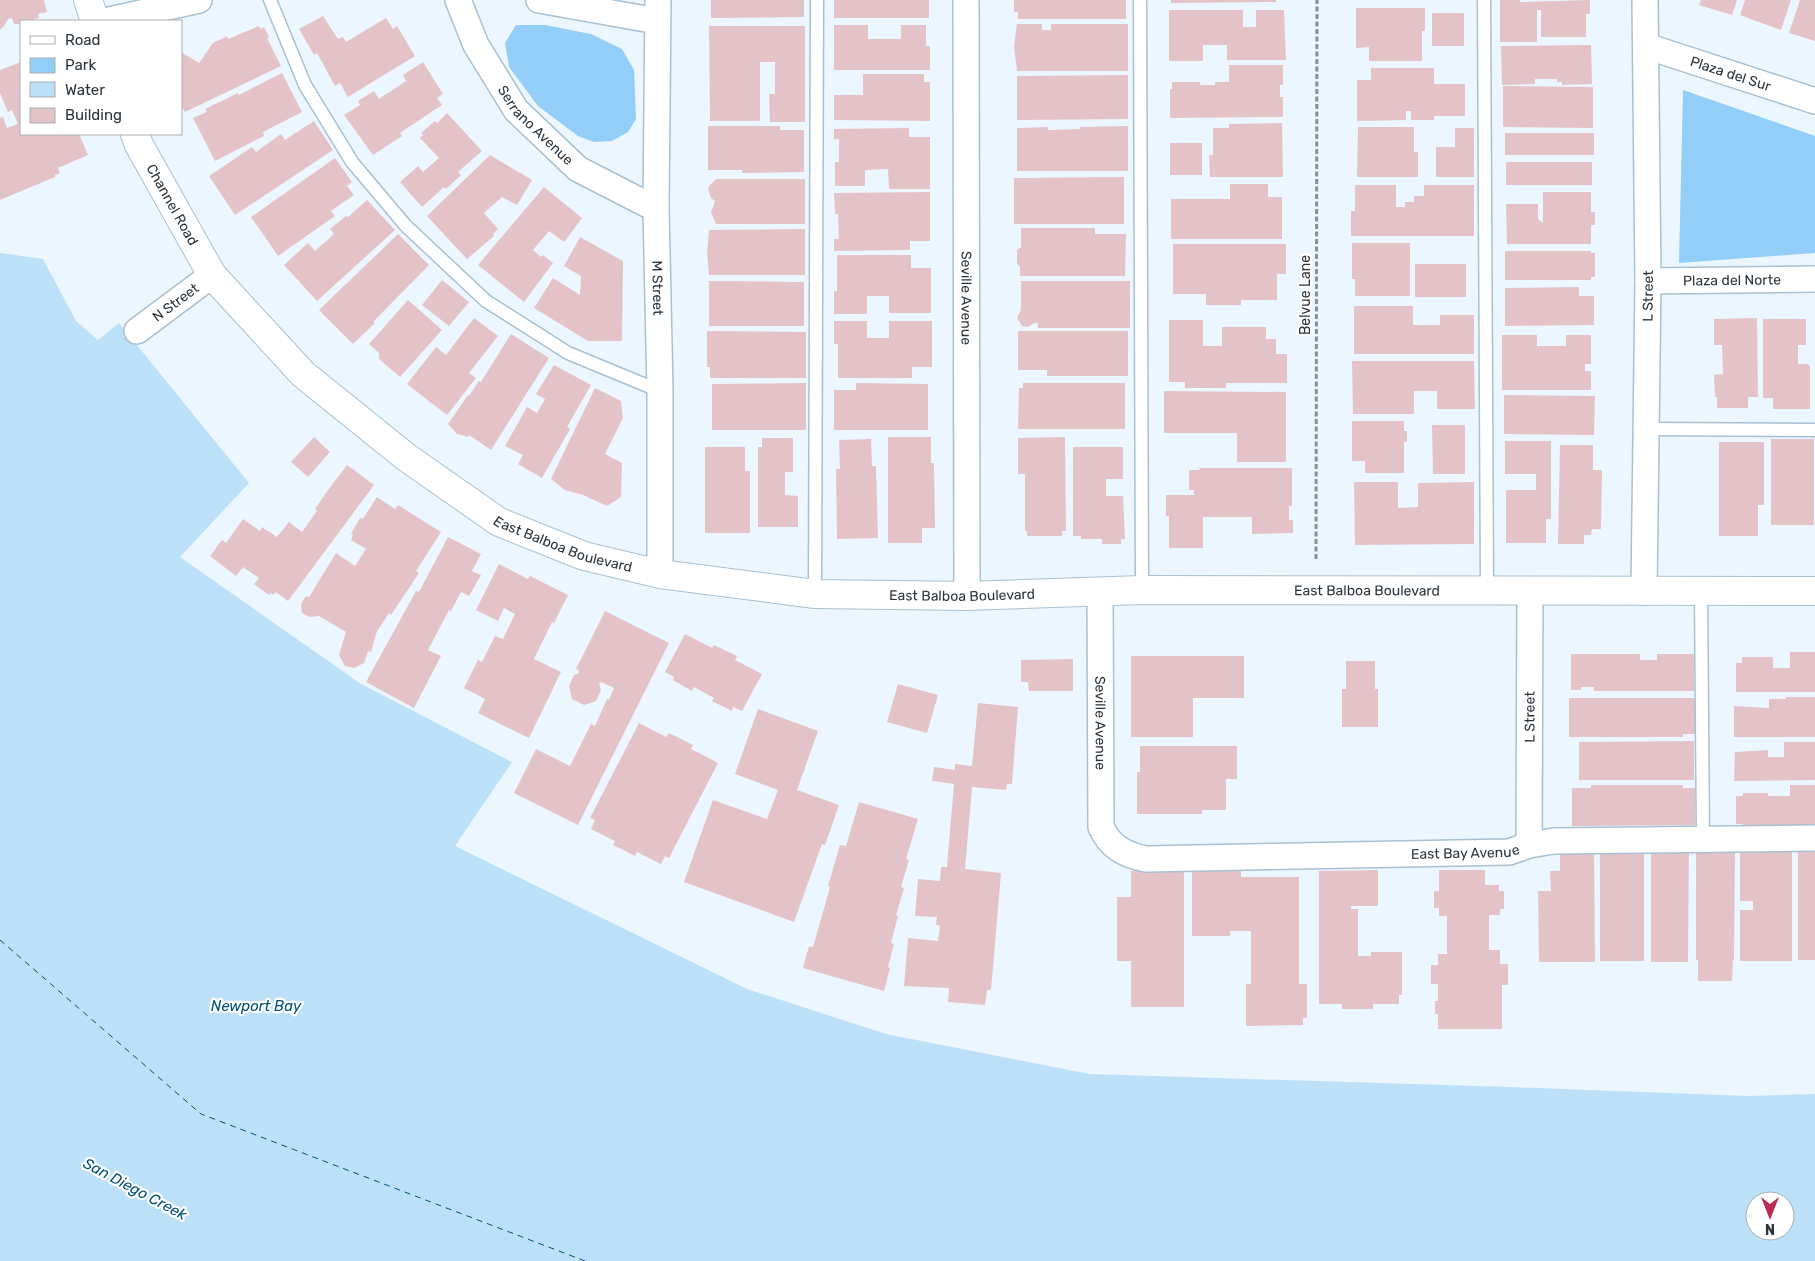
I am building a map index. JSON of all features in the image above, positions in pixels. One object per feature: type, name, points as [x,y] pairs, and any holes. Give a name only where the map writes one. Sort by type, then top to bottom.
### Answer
[{"type":"street","points":[[88,0],[94,20]]},
{"type":"street","points":[[109,20],[199,0]]},
{"type":"street","name":"Serrano Avenue","points":[[458,0],[476,45],[516,110],[578,169],[656,209]]},
{"type":"street","points":[[539,0],[657,10]]},
{"type":"street","name":"Seville Avenue","points":[[966,0],[967,596]]},
{"type":"street","name":"L Street","points":[[1644,592],[1648,281],[1646,0]]},
{"type":"street","name":"M Street","points":[[657,10],[656,209],[660,391],[660,574]]},
{"type":"street","name":"Plaza del Sur","points":[[1646,46],[1815,101]]},
{"type":"street","name":"Channel Road","points":[[135,135],[139,145],[212,275]]},
{"type":"street","name":"East Balboa Boulevard","points":[[212,275],[303,374],[406,457],[499,522],[584,556],[660,574],[815,594],[967,596],[1142,590],[1815,591]]},
{"type":"street","name":"N Street","points":[[137,331],[212,275]]},
{"type":"street","name":"Plaza del Norte","points":[[1648,281],[1815,280]]},
{"type":"street","name":"L Street","points":[[1529,845],[1530,590]]},
{"type":"street","name":"Seville Avenue","points":[[1100,592],[1102,827],[1106,838],[1118,848]]},
{"type":"street","name":"East Bay Avenue","points":[[1118,848],[1130,856],[1146,859],[1509,852],[1529,845],[1554,841],[1815,838]]},
{"type":"lane","points":[[270,0],[305,85],[352,162],[406,226],[486,301],[568,353],[660,391]]},
{"type":"lane","points":[[815,594],[817,0]]},
{"type":"lane","points":[[1140,0],[1142,590]]},
{"type":"lane","points":[[1484,0],[1487,590]]},
{"type":"lane","points":[[1646,429],[1815,430]]},
{"type":"lane","points":[[1701,591],[1703,839]]},
{"type":"path","name":"Belvue Lane","points":[[1316,590],[1317,0]]},
{"type":"green space","points":[[516,25],[545,25],[591,34],[622,49],[634,70],[636,119],[628,132],[612,141],[594,142],[578,136],[538,106],[509,67],[505,43]]},
{"type":"green space","points":[[1683,90],[1815,136],[1815,253],[1679,263]]},
{"type":"water","name":"Newport Bay","points":[[0,253],[43,259],[76,321],[98,340],[119,323],[249,483],[180,557],[361,684],[512,762],[455,846],[747,989],[886,1034],[1090,1074],[1748,1096],[1815,1094],[1815,1261],[0,1261]]},
{"type":"building","points":[[0,0],[44,0],[47,12],[38,14],[39,18],[20,20],[19,24],[14,24],[12,18],[8,19],[0,30]]},
{"type":"building","points":[[711,0],[804,0],[804,17],[711,18]]},
{"type":"building","points":[[834,0],[929,0],[929,18],[834,18]]},
{"type":"building","points":[[1014,0],[1126,0],[1126,19],[1018,19],[1018,12],[1014,12]]},
{"type":"building","points":[[1171,0],[1276,0],[1276,2],[1171,3]]},
{"type":"building","points":[[1500,0],[1520,0],[1520,2],[1590,0],[1590,14],[1586,14],[1586,37],[1541,37],[1541,10],[1537,10],[1537,42],[1500,42]]},
{"type":"building","points":[[1701,0],[1737,0],[1732,15],[1699,5]]},
{"type":"building","points":[[1745,0],[1791,0],[1781,30],[1740,15]]},
{"type":"building","points":[[1800,0],[1815,0],[1815,41],[1789,33]]},
{"type":"building","points":[[1356,8],[1425,8],[1425,31],[1422,31],[1422,61],[1369,61],[1369,47],[1356,48]]},
{"type":"building","points":[[1169,10],[1243,10],[1243,27],[1256,27],[1256,10],[1284,10],[1286,60],[1227,60],[1227,45],[1203,45],[1203,61],[1169,61]]},
{"type":"building","points":[[1432,13],[1464,13],[1464,46],[1432,46]]},
{"type":"building","points":[[323,16],[338,39],[343,37],[346,42],[386,18],[393,29],[397,26],[415,56],[348,97],[340,83],[335,86],[317,53],[314,55],[299,29]]},
{"type":"building","points":[[1017,24],[1042,24],[1042,30],[1051,30],[1051,24],[1128,24],[1128,71],[1017,71],[1014,47]]},
{"type":"building","points":[[834,25],[868,25],[868,39],[901,39],[901,25],[926,25],[926,46],[930,46],[930,70],[834,70]]},
{"type":"building","points":[[259,26],[260,29],[264,27],[269,37],[267,38],[281,66],[185,112],[182,107],[182,53],[199,63],[213,43],[227,36],[228,39]]},
{"type":"building","points":[[709,26],[805,26],[805,122],[770,122],[769,94],[775,94],[775,62],[760,62],[760,121],[710,121]]},
{"type":"building","points":[[1591,45],[1592,84],[1562,85],[1562,82],[1557,82],[1557,79],[1535,79],[1535,84],[1502,85],[1501,46]]},
{"type":"building","points":[[20,62],[20,135],[79,135],[88,155],[58,168],[60,173],[55,175],[55,177],[0,200],[0,118],[3,117],[7,128],[18,124],[12,110],[8,112],[0,93],[0,70]]},
{"type":"building","points":[[423,62],[443,94],[437,98],[442,105],[400,133],[402,136],[373,155],[344,115],[360,105],[358,101],[374,91],[379,99],[406,81],[403,75]]},
{"type":"building","points":[[1229,65],[1283,65],[1283,85],[1280,85],[1280,97],[1283,97],[1283,117],[1170,118],[1170,89],[1172,89],[1172,82],[1200,82],[1200,85],[1215,85],[1215,82],[1229,82]]},
{"type":"building","points":[[1371,68],[1434,68],[1434,84],[1465,84],[1465,116],[1434,116],[1434,120],[1411,120],[1411,111],[1406,111],[1406,120],[1357,121],[1357,80],[1371,80]]},
{"type":"building","points":[[282,73],[302,112],[263,132],[264,136],[215,161],[193,118],[207,112],[205,109],[238,93],[239,95]]},
{"type":"building","points":[[863,74],[924,74],[924,82],[930,82],[930,121],[834,120],[834,95],[863,95]]},
{"type":"building","points":[[1128,75],[1128,119],[1017,120],[1017,76]]},
{"type":"building","points":[[1503,86],[1593,87],[1593,128],[1503,127]]},
{"type":"building","points":[[447,113],[482,151],[458,172],[461,175],[446,189],[444,187],[422,207],[400,182],[418,166],[423,172],[439,158],[420,138],[423,135],[421,133],[435,121],[437,123]]},
{"type":"building","points":[[314,121],[333,150],[235,215],[209,176],[252,147],[256,152],[281,134],[285,140]]},
{"type":"building","points":[[1282,123],[1283,177],[1210,177],[1209,155],[1213,155],[1213,128],[1229,128],[1229,124]]},
{"type":"building","points":[[708,126],[780,126],[780,130],[804,130],[804,172],[742,173],[742,170],[708,170]]},
{"type":"building","points":[[1128,126],[1128,171],[1017,171],[1017,128],[1048,127],[1048,130]]},
{"type":"building","points":[[1358,127],[1414,127],[1414,152],[1418,152],[1418,177],[1357,177]]},
{"type":"building","points":[[909,128],[909,137],[930,137],[930,189],[889,189],[888,169],[865,170],[865,186],[835,186],[835,162],[839,162],[839,139],[834,139],[834,129]]},
{"type":"building","points":[[1455,128],[1474,128],[1474,177],[1436,177],[1436,147],[1455,147]]},
{"type":"building","points":[[1505,133],[1594,133],[1594,155],[1505,155]]},
{"type":"building","points":[[1170,143],[1202,143],[1202,175],[1170,175]]},
{"type":"building","points":[[490,155],[532,180],[517,205],[502,197],[484,213],[498,229],[493,234],[494,236],[467,259],[427,216]]},
{"type":"building","points":[[335,158],[352,182],[347,186],[354,195],[331,211],[335,216],[278,256],[251,217]]},
{"type":"building","points":[[1506,162],[1592,162],[1592,185],[1506,185]]},
{"type":"building","points":[[1124,177],[1124,224],[1014,224],[1014,178]]},
{"type":"building","points":[[716,179],[805,179],[805,224],[716,224],[711,212],[715,201],[711,198],[708,189]]},
{"type":"building","points":[[1230,184],[1268,184],[1268,197],[1282,197],[1282,239],[1171,239],[1171,199],[1230,199]]},
{"type":"building","points":[[1355,185],[1396,185],[1396,207],[1405,207],[1405,202],[1414,202],[1414,196],[1424,196],[1424,185],[1474,185],[1474,236],[1351,236],[1351,211],[1355,211]]},
{"type":"building","points":[[544,187],[582,218],[564,242],[549,231],[533,250],[541,257],[543,255],[553,263],[524,302],[478,265]]},
{"type":"building","points":[[930,192],[930,241],[910,241],[910,250],[834,251],[834,239],[839,239],[838,214],[835,214],[834,193]]},
{"type":"building","points":[[1543,192],[1591,192],[1591,212],[1595,212],[1595,225],[1591,225],[1591,244],[1507,244],[1506,204],[1538,204],[1538,219],[1543,223]]},
{"type":"building","points":[[367,200],[395,230],[317,301],[284,265],[308,243],[315,251],[334,234],[330,229],[346,216],[348,217]]},
{"type":"building","points":[[1021,228],[1095,228],[1095,234],[1126,234],[1125,276],[1020,276],[1020,267],[1017,264],[1017,250],[1021,247]]},
{"type":"building","points":[[805,229],[805,275],[709,275],[707,252],[709,230]]},
{"type":"building","points":[[398,234],[429,265],[353,344],[319,310]]},
{"type":"building","points":[[580,237],[623,261],[622,341],[588,341],[534,308],[553,278],[580,295],[581,276],[564,266]]},
{"type":"building","points":[[1352,243],[1410,243],[1410,296],[1355,296],[1355,279],[1352,279]]},
{"type":"building","points":[[1173,244],[1286,244],[1286,274],[1277,274],[1277,300],[1241,300],[1241,305],[1206,305],[1206,294],[1173,294]]},
{"type":"building","points":[[1505,251],[1591,251],[1591,253],[1595,253],[1595,277],[1591,277],[1591,280],[1505,280]]},
{"type":"building","points":[[837,255],[911,255],[911,268],[931,268],[931,313],[889,313],[889,296],[867,296],[867,314],[834,314],[834,291],[837,291]]},
{"type":"building","points":[[1415,264],[1466,264],[1466,297],[1415,297]]},
{"type":"building","points":[[442,280],[469,302],[449,326],[422,305]]},
{"type":"building","points":[[709,281],[804,282],[804,326],[709,326]]},
{"type":"building","points":[[1021,281],[1130,281],[1130,328],[1038,328],[1038,323],[1028,327],[1022,326],[1017,318],[1021,310]]},
{"type":"building","points":[[1579,287],[1579,296],[1594,296],[1594,325],[1505,326],[1505,288]]},
{"type":"building","points":[[408,300],[442,330],[400,377],[379,359],[379,353],[369,344]]},
{"type":"building","points":[[1354,306],[1413,306],[1413,325],[1440,325],[1440,315],[1474,315],[1474,354],[1354,354]]},
{"type":"building","points":[[474,318],[498,336],[469,373],[476,378],[447,415],[407,384],[436,347],[446,355]]},
{"type":"building","points":[[1757,318],[1758,397],[1748,397],[1748,408],[1717,408],[1714,375],[1723,374],[1722,345],[1714,345],[1714,319]]},
{"type":"building","points":[[1763,319],[1806,319],[1806,345],[1798,345],[1798,364],[1808,364],[1810,367],[1810,409],[1773,409],[1773,398],[1763,398]]},
{"type":"building","points":[[1169,320],[1203,320],[1203,346],[1222,346],[1222,327],[1266,327],[1266,339],[1276,339],[1276,354],[1287,354],[1287,383],[1226,383],[1226,388],[1185,388],[1185,382],[1169,382]]},
{"type":"building","points":[[834,321],[867,321],[867,338],[889,338],[889,321],[932,321],[932,367],[912,367],[912,378],[838,378],[838,344],[834,344]]},
{"type":"building","points":[[707,331],[806,332],[806,378],[710,378],[710,367],[707,367]]},
{"type":"building","points":[[1018,331],[1128,331],[1128,376],[1047,376],[1047,370],[1018,370]]},
{"type":"building","points":[[511,334],[549,358],[491,450],[469,435],[468,437],[457,434],[448,424],[479,381],[481,382]]},
{"type":"building","points":[[1502,335],[1537,335],[1537,346],[1566,346],[1566,335],[1591,335],[1591,364],[1585,364],[1585,371],[1591,371],[1591,390],[1502,390]]},
{"type":"building","points":[[1352,361],[1474,361],[1475,409],[1437,409],[1437,391],[1414,391],[1414,414],[1353,414]]},
{"type":"building","points":[[554,365],[591,385],[567,427],[570,429],[542,478],[518,464],[523,455],[505,446],[527,407],[537,413],[545,399],[536,394]]},
{"type":"building","points":[[806,383],[806,430],[712,430],[712,384]]},
{"type":"building","points":[[856,383],[928,384],[928,430],[834,430],[834,390],[856,390]]},
{"type":"building","points":[[1023,383],[1125,383],[1125,429],[1018,429],[1019,388],[1023,388]]},
{"type":"building","points":[[595,388],[621,401],[623,418],[605,454],[622,463],[621,497],[607,506],[583,495],[565,490],[551,479]]},
{"type":"building","points":[[1164,391],[1286,392],[1286,462],[1237,462],[1237,433],[1164,433]]},
{"type":"building","points":[[1504,395],[1595,396],[1594,435],[1504,434]]},
{"type":"building","points":[[1352,421],[1404,421],[1404,431],[1407,431],[1407,442],[1404,442],[1404,473],[1365,473],[1365,461],[1352,461]]},
{"type":"building","points":[[1432,425],[1465,425],[1465,474],[1433,474]]},
{"type":"building","points":[[314,437],[330,452],[308,477],[291,462]]},
{"type":"building","points":[[888,437],[931,437],[931,463],[934,463],[935,528],[922,528],[922,543],[888,543]]},
{"type":"building","points":[[1065,437],[1066,531],[1062,531],[1062,536],[1027,536],[1027,531],[1025,531],[1025,474],[1018,474],[1018,438]]},
{"type":"building","points":[[762,438],[793,438],[793,472],[785,472],[785,495],[798,496],[798,527],[758,527],[758,447],[762,447]]},
{"type":"building","points":[[871,439],[872,466],[876,466],[878,538],[837,539],[836,469],[840,469],[839,440]]},
{"type":"building","points":[[1771,439],[1814,439],[1814,525],[1771,525]]},
{"type":"building","points":[[1505,441],[1551,441],[1551,519],[1546,519],[1546,543],[1506,543],[1506,490],[1536,490],[1536,474],[1505,474]]},
{"type":"building","points":[[1719,442],[1764,442],[1764,505],[1758,505],[1758,536],[1719,536]]},
{"type":"building","points":[[1560,445],[1593,445],[1593,470],[1602,470],[1601,529],[1592,529],[1591,535],[1584,535],[1584,544],[1558,544]]},
{"type":"building","points":[[705,447],[745,447],[745,471],[750,471],[750,533],[705,533]]},
{"type":"building","points":[[1073,447],[1123,447],[1123,479],[1106,479],[1106,496],[1123,496],[1125,539],[1121,539],[1121,544],[1102,544],[1102,539],[1081,539],[1081,536],[1073,536]]},
{"type":"building","points":[[347,465],[374,485],[288,601],[276,592],[273,595],[271,593],[269,595],[254,584],[259,578],[243,567],[236,576],[210,556],[222,540],[226,543],[243,519],[260,531],[262,527],[277,537],[289,522],[302,532],[317,511],[315,509]]},
{"type":"building","points":[[1199,468],[1292,468],[1292,506],[1289,506],[1289,520],[1293,520],[1293,533],[1252,534],[1252,517],[1203,517],[1203,548],[1169,548],[1169,516],[1166,516],[1166,495],[1194,495],[1194,490],[1189,490],[1189,470],[1200,470]]},
{"type":"building","points":[[1354,482],[1398,482],[1398,508],[1418,507],[1418,483],[1474,482],[1474,544],[1355,545]]},
{"type":"building","points":[[377,497],[395,509],[398,505],[441,532],[416,571],[419,573],[391,615],[389,613],[377,631],[371,652],[368,651],[364,663],[354,668],[345,666],[339,655],[346,632],[319,616],[310,617],[302,613],[301,604],[306,596],[309,597],[336,553],[355,566],[366,549],[351,540],[353,535],[351,534],[360,518],[363,519]]},
{"type":"building","points":[[448,537],[481,554],[472,571],[481,575],[469,596],[461,592],[451,611],[449,610],[428,650],[441,656],[414,708],[366,682],[416,591],[419,592]]},
{"type":"building","points":[[499,564],[528,579],[530,576],[568,595],[534,659],[561,672],[529,738],[478,713],[485,699],[464,688],[478,660],[482,662],[495,636],[503,639],[515,614],[504,608],[498,621],[476,610]]},
{"type":"building","points":[[605,611],[669,643],[578,825],[514,793],[536,749],[570,766],[591,724],[595,726],[607,699],[609,700],[614,688],[601,682],[599,684],[601,690],[596,701],[584,705],[572,699],[569,686],[574,675],[578,674],[579,670],[576,669]]},
{"type":"building","points":[[685,634],[712,648],[714,645],[737,656],[735,660],[762,674],[742,711],[733,707],[732,711],[712,701],[714,698],[694,687],[692,691],[673,680],[674,677],[665,672]]},
{"type":"building","points":[[1790,652],[1815,652],[1815,692],[1736,692],[1736,663],[1742,663],[1742,657],[1773,657],[1773,668],[1790,668]]},
{"type":"building","points":[[1571,654],[1640,654],[1640,660],[1657,660],[1657,654],[1694,654],[1694,691],[1594,691],[1594,687],[1581,687],[1581,690],[1571,690]]},
{"type":"building","points":[[1131,656],[1244,656],[1244,698],[1193,698],[1193,737],[1131,737]]},
{"type":"building","points":[[1073,659],[1073,691],[1029,691],[1028,682],[1021,682],[1021,660]]},
{"type":"building","points":[[1346,661],[1375,661],[1375,689],[1378,689],[1378,727],[1342,727],[1342,689],[1346,689]]},
{"type":"building","points":[[898,684],[938,695],[927,733],[887,722]]},
{"type":"building","points":[[1786,697],[1815,697],[1815,737],[1734,737],[1734,706],[1769,708],[1769,699],[1786,699]]},
{"type":"building","points":[[1569,698],[1696,698],[1696,734],[1683,734],[1683,737],[1569,737]]},
{"type":"building","points":[[978,703],[1018,707],[1012,784],[1007,784],[1006,790],[972,787],[965,869],[1001,873],[991,990],[987,990],[985,1005],[948,1002],[949,988],[904,986],[908,938],[938,941],[940,926],[936,925],[937,917],[915,916],[918,879],[940,881],[941,867],[947,867],[954,784],[932,781],[934,767],[955,770],[955,764],[972,766]]},
{"type":"building","points":[[758,709],[818,731],[797,790],[839,805],[825,845],[822,844],[794,922],[684,882],[713,800],[767,819],[778,790],[735,774]]},
{"type":"building","points":[[639,723],[666,737],[669,733],[693,745],[691,749],[718,763],[669,858],[665,856],[661,864],[637,852],[635,856],[613,845],[615,841],[591,829],[595,820],[590,818]]},
{"type":"building","points":[[1694,741],[1694,780],[1579,780],[1579,742]]},
{"type":"building","points":[[1784,742],[1815,742],[1815,780],[1734,781],[1735,752],[1768,750],[1768,757],[1784,757]]},
{"type":"building","points":[[1140,746],[1237,746],[1237,779],[1226,779],[1226,810],[1202,810],[1202,814],[1137,814],[1137,772],[1140,772]]},
{"type":"building","points":[[1591,785],[1683,785],[1683,788],[1695,788],[1695,825],[1572,826],[1572,788],[1591,788]]},
{"type":"building","points":[[1790,785],[1815,785],[1815,826],[1743,826],[1743,824],[1736,824],[1736,796],[1743,796],[1743,793],[1768,793],[1768,796],[1790,796]]},
{"type":"building","points":[[859,802],[918,819],[906,859],[909,860],[901,887],[904,888],[896,915],[898,916],[891,943],[894,944],[884,991],[803,968],[809,946],[813,947],[840,845],[846,846]]},
{"type":"building","points":[[1696,845],[1735,845],[1734,960],[1732,981],[1698,981],[1698,960],[1696,960]]},
{"type":"building","points":[[1798,846],[1815,846],[1815,960],[1798,960]]},
{"type":"building","points":[[1560,847],[1594,847],[1595,962],[1539,962],[1538,891],[1551,891],[1550,871],[1560,871]]},
{"type":"building","points":[[1600,848],[1644,848],[1644,961],[1600,961]]},
{"type":"building","points":[[1651,848],[1689,848],[1688,962],[1651,962]]},
{"type":"building","points":[[1740,848],[1792,848],[1792,961],[1740,961],[1740,910],[1753,910],[1753,901],[1740,901]]},
{"type":"building","points":[[1192,869],[1241,869],[1241,877],[1299,877],[1299,984],[1307,984],[1307,1018],[1303,1018],[1303,1025],[1246,1026],[1246,984],[1251,984],[1251,931],[1230,931],[1230,936],[1192,936]]},
{"type":"building","points":[[1378,870],[1378,906],[1351,906],[1351,909],[1358,909],[1358,956],[1371,956],[1371,952],[1402,952],[1402,995],[1399,995],[1399,1004],[1373,1004],[1373,1009],[1342,1009],[1342,1004],[1319,1004],[1319,871]]},
{"type":"building","points":[[1439,870],[1485,870],[1485,885],[1499,885],[1499,891],[1504,891],[1504,909],[1500,909],[1500,915],[1489,915],[1489,950],[1500,950],[1500,964],[1508,964],[1508,985],[1502,985],[1502,1029],[1438,1029],[1438,1014],[1435,1014],[1435,1001],[1438,1001],[1438,984],[1431,984],[1431,965],[1438,965],[1438,954],[1447,954],[1447,916],[1439,916],[1439,908],[1434,908],[1434,891],[1439,891]]},
{"type":"building","points":[[1131,871],[1184,871],[1184,1007],[1131,1007],[1131,961],[1117,961],[1117,897],[1131,897]]},
{"type":"ferry route","points":[[0,940],[201,1114],[585,1261]]},
{"type":"water label","name":"San Diego Creek","points":[[135,1189]]}]
